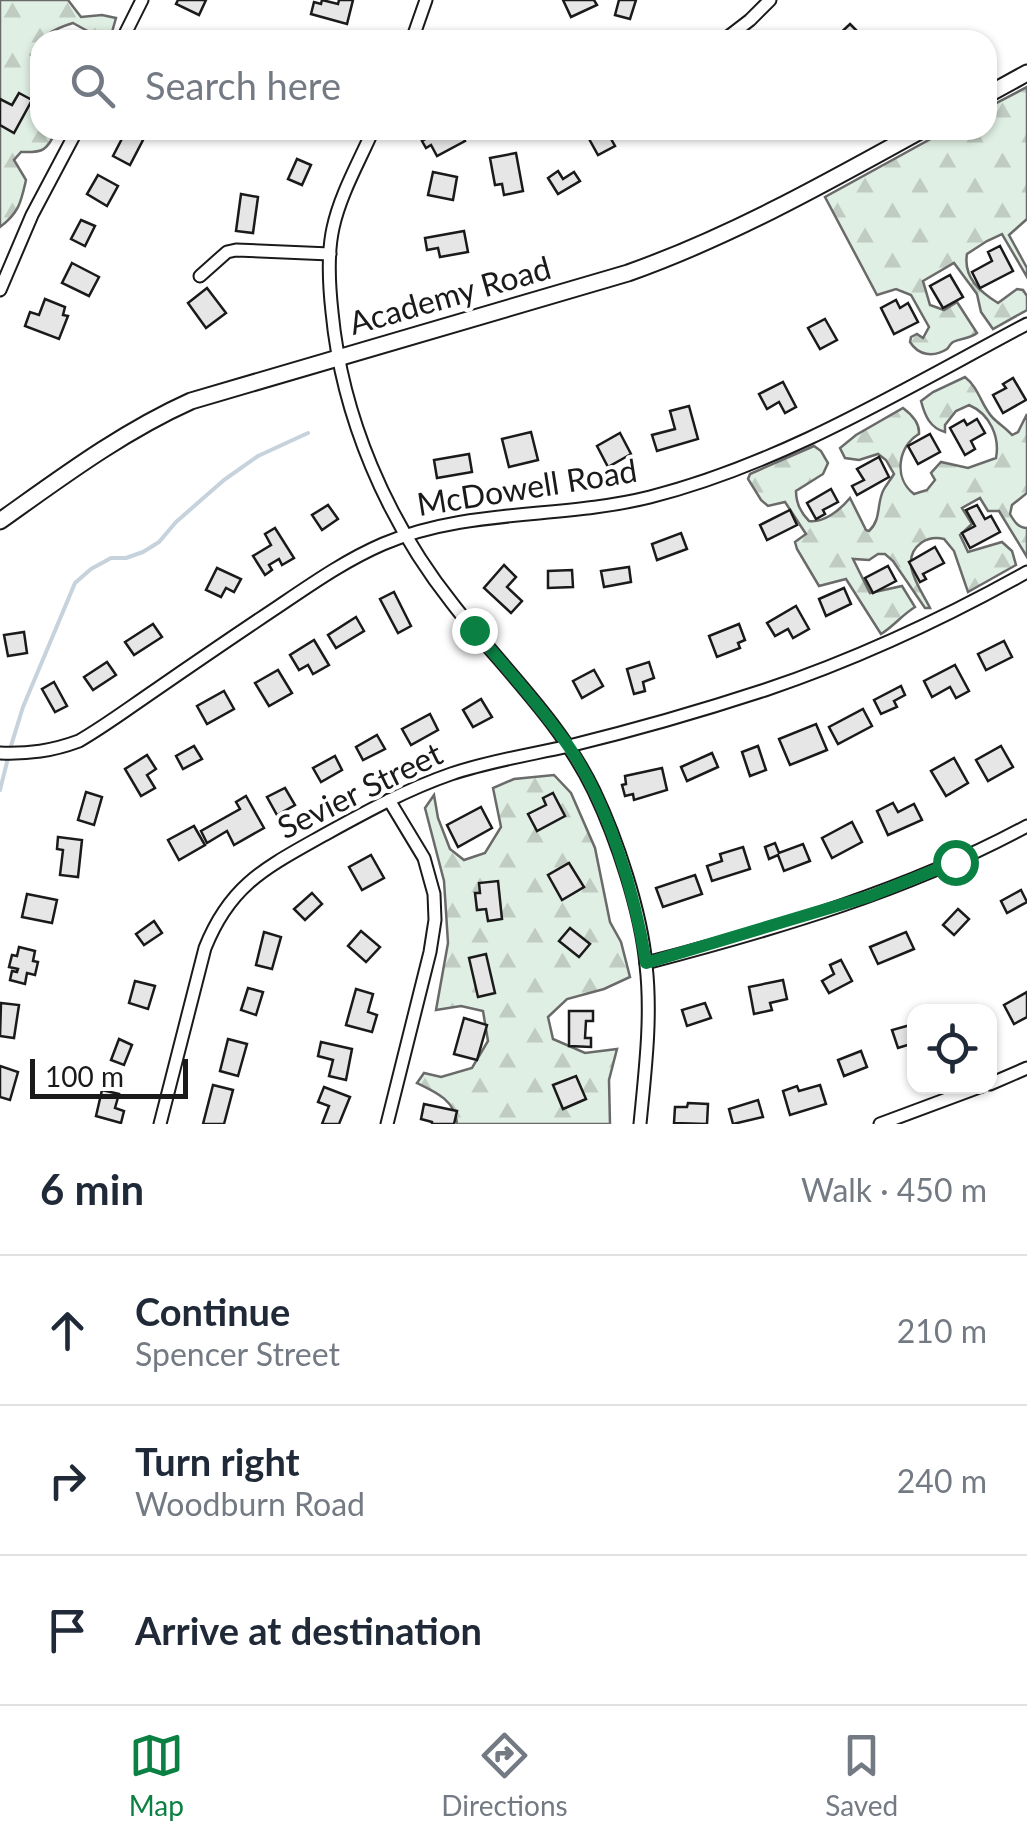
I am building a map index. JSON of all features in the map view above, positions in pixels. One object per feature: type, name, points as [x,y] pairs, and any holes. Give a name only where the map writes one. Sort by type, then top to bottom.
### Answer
[{"type":"main road","points":[[997,89],[1027,73]]},
{"type":"main road","name":"Academy Road","points":[[0,521],[108,445],[162,415],[216,393],[661,261],[774,211],[904,140]]},
{"type":"street","points":[[127,30],[142,0]]},
{"type":"street","points":[[416,30],[426,0]]},
{"type":"street","points":[[738,30],[770,0]]},
{"type":"street","points":[[0,290],[32,215],[72,140]]},
{"type":"street","points":[[369,140],[339,208],[330,254],[330,299],[347,396],[374,471],[428,572],[568,746],[606,818],[633,901],[646,963],[648,1022],[640,1124]]},
{"type":"street","points":[[200,276],[213,262],[236,250],[330,254]]},
{"type":"street","name":"McDowell Road","points":[[0,753],[36,753],[79,741],[324,575],[382,545],[447,524],[601,506],[674,490],[802,441],[1027,324]]},
{"type":"street","name":"Sevier Street","points":[[160,1124],[205,948],[220,914],[255,877],[301,848],[418,787],[481,765],[637,728],[832,666],[952,613],[1027,572]]},
{"type":"street","points":[[387,1124],[435,920],[434,894],[424,858],[389,800]]},
{"type":"street","points":[[646,963],[870,896],[921,877],[1027,826]]},
{"type":"street","points":[[997,1081],[1027,1068]]},
{"type":"street","points":[[880,1124],[961,1094]]},
{"type":"green space","points":[[0,0],[68,0],[81,17],[116,18],[113,30],[86,30],[73,23],[55,30],[30,30],[30,140],[51,140],[44,149],[21,152],[14,160],[26,180],[18,206],[0,227]]},
{"type":"green space","points":[[1027,87],[1027,219],[1009,235],[1027,268],[1027,277],[1002,234],[967,254],[966,262],[970,277],[985,294],[998,303],[1017,289],[1023,290],[1027,310],[993,329],[981,312],[977,294],[954,263],[923,281],[930,305],[944,310],[957,302],[977,333],[953,342],[942,352],[922,352],[910,342],[911,337],[917,334],[923,338],[929,327],[911,295],[896,289],[877,295],[825,197],[929,140],[997,140],[997,103]]},
{"type":"green space","points":[[965,377],[989,413],[1012,435],[1018,432],[1027,414],[1027,493],[1012,505],[1010,514],[1027,528],[1027,557],[999,511],[988,511],[980,498],[962,508],[972,524],[960,535],[968,552],[1002,542],[1012,551],[1016,565],[968,592],[954,551],[944,539],[924,541],[911,558],[913,574],[930,608],[925,608],[885,554],[869,560],[853,559],[870,593],[902,586],[915,607],[881,634],[846,579],[819,586],[795,542],[806,534],[785,502],[768,506],[748,479],[750,474],[814,446],[828,463],[823,474],[796,491],[804,514],[809,521],[826,518],[850,498],[869,531],[894,474],[878,454],[859,460],[845,458],[840,448],[856,435],[903,408],[909,413],[919,434],[906,446],[901,471],[914,494],[927,490],[935,480],[931,473],[941,462],[968,468],[996,458],[992,427],[976,409],[969,405],[956,411],[945,425],[945,432],[932,424],[924,412],[921,401]]},
{"type":"green space","points":[[554,775],[571,793],[595,848],[610,922],[621,942],[630,977],[567,999],[548,1017],[553,1039],[585,1053],[617,1049],[609,1080],[610,1124],[457,1124],[449,1103],[417,1083],[424,1073],[441,1077],[472,1068],[488,1041],[483,1011],[461,1006],[436,1010],[448,943],[444,881],[425,808],[434,795],[450,849],[464,860],[485,853],[501,827],[493,788],[514,779]]},
{"type":"building","points":[[178,0],[206,0],[199,15],[176,4]]},
{"type":"building","points":[[322,0],[338,4],[339,0],[353,0],[347,24],[311,14],[314,2],[321,4]]},
{"type":"building","points":[[563,0],[594,0],[597,5],[571,17]]},
{"type":"building","points":[[619,0],[636,0],[630,19],[615,15]]},
{"type":"building","points":[[19,93],[30,99],[14,133],[0,125],[0,99],[12,105]]},
{"type":"building","points":[[121,140],[143,140],[130,165],[113,156]]},
{"type":"building","points":[[590,140],[612,140],[615,146],[598,155]]},
{"type":"building","points":[[422,141],[465,141],[437,156],[431,145],[426,148]]},
{"type":"building","points":[[516,153],[523,191],[504,195],[502,184],[495,185],[490,158]]},
{"type":"building","points":[[297,159],[311,165],[302,185],[288,179]]},
{"type":"building","points":[[558,171],[563,179],[574,172],[580,181],[558,194],[548,178]]},
{"type":"building","points":[[433,172],[457,177],[453,200],[428,195]]},
{"type":"building","points":[[98,175],[118,186],[107,206],[87,194]]},
{"type":"building","points":[[241,194],[258,197],[253,233],[236,231]]},
{"type":"building","points":[[81,220],[95,226],[85,246],[71,239]]},
{"type":"building","points":[[464,231],[468,252],[440,257],[438,248],[427,250],[425,238]]},
{"type":"building","points":[[1000,246],[1013,271],[980,288],[972,272],[992,261],[988,252]]},
{"type":"building","points":[[72,263],[99,277],[89,296],[62,283]]},
{"type":"building","points":[[950,275],[963,297],[943,308],[930,286]]},
{"type":"building","points":[[207,288],[226,313],[206,328],[188,303]]},
{"type":"building","points":[[45,299],[65,307],[63,315],[68,316],[59,339],[25,326],[30,312],[39,315]]},
{"type":"building","points":[[896,300],[900,308],[908,303],[918,322],[894,334],[881,308]]},
{"type":"building","points":[[825,319],[837,340],[820,349],[808,328]]},
{"type":"building","points":[[1013,378],[1026,400],[1003,413],[993,395],[1006,388],[1003,384]]},
{"type":"building","points":[[783,382],[796,407],[785,413],[779,402],[767,409],[759,394]]},
{"type":"building","points":[[689,406],[698,439],[657,451],[652,435],[675,429],[670,411]]},
{"type":"building","points":[[977,419],[985,433],[971,441],[975,449],[965,455],[950,428],[964,420],[967,425]]},
{"type":"building","points":[[531,432],[538,460],[509,467],[502,439]]},
{"type":"building","points":[[620,433],[631,454],[608,467],[597,446]]},
{"type":"building","points":[[930,434],[940,452],[918,464],[908,446]]},
{"type":"building","points":[[469,454],[472,472],[437,478],[434,460]]},
{"type":"building","points":[[879,457],[889,477],[857,495],[852,486],[864,480],[857,469]]},
{"type":"building","points":[[831,489],[838,502],[816,519],[807,503]]},
{"type":"building","points":[[328,505],[338,519],[322,530],[312,515]]},
{"type":"building","points":[[977,505],[985,519],[991,516],[1000,532],[970,548],[962,533],[975,526],[966,510]]},
{"type":"building","points":[[790,510],[797,525],[767,540],[760,525]]},
{"type":"building","points":[[275,528],[294,558],[282,565],[279,559],[269,565],[272,570],[265,575],[253,556],[271,545],[265,534]]},
{"type":"building","points":[[681,533],[687,549],[657,560],[652,544]]},
{"type":"building","points":[[935,547],[944,563],[923,574],[926,579],[920,582],[909,562]]},
{"type":"building","points":[[504,565],[516,577],[507,587],[522,601],[511,613],[484,588]]},
{"type":"building","points":[[888,566],[896,581],[873,593],[865,578]]},
{"type":"building","points":[[629,567],[631,582],[604,587],[601,571]]},
{"type":"building","points":[[217,568],[241,579],[234,592],[226,588],[221,597],[206,590]]},
{"type":"building","points":[[572,570],[573,587],[548,588],[548,571]]},
{"type":"building","points":[[844,588],[851,604],[826,616],[819,599]]},
{"type":"building","points":[[394,592],[411,626],[398,633],[380,599]]},
{"type":"building","points":[[796,606],[809,629],[793,638],[788,629],[775,636],[767,623]]},
{"type":"building","points":[[356,617],[364,631],[336,648],[328,635]]},
{"type":"building","points":[[153,624],[162,637],[134,655],[125,642]]},
{"type":"building","points":[[739,624],[745,640],[738,643],[740,648],[717,657],[709,636]]},
{"type":"building","points":[[24,632],[27,653],[8,656],[4,635]]},
{"type":"building","points":[[314,640],[329,665],[313,674],[308,665],[299,670],[290,655]]},
{"type":"building","points":[[1004,641],[1012,657],[986,670],[978,654]]},
{"type":"building","points":[[107,662],[116,675],[93,690],[84,677]]},
{"type":"building","points":[[649,662],[654,678],[643,682],[645,691],[634,694],[627,669]]},
{"type":"building","points":[[955,665],[969,691],[956,698],[950,687],[932,697],[924,681]]},
{"type":"building","points":[[278,670],[292,693],[269,706],[255,683]]},
{"type":"building","points":[[594,670],[603,686],[582,698],[573,681]]},
{"type":"building","points":[[54,682],[67,706],[55,712],[42,689]]},
{"type":"building","points":[[901,686],[905,695],[894,701],[897,707],[881,714],[874,700]]},
{"type":"building","points":[[224,691],[234,709],[207,724],[197,706]]},
{"type":"building","points":[[481,699],[492,717],[473,727],[463,710]]},
{"type":"building","points":[[863,709],[872,726],[838,744],[829,727]]},
{"type":"building","points":[[430,714],[438,730],[411,745],[402,729]]},
{"type":"building","points":[[816,724],[827,750],[790,765],[779,739]]},
{"type":"building","points":[[377,735],[385,749],[363,760],[356,747]]},
{"type":"building","points":[[194,746],[202,759],[183,769],[176,756]]},
{"type":"building","points":[[758,746],[766,770],[750,776],[742,752]]},
{"type":"building","points":[[1001,746],[1013,767],[988,781],[976,760]]},
{"type":"building","points":[[712,753],[718,767],[687,781],[681,767]]},
{"type":"building","points":[[147,755],[156,769],[147,775],[155,788],[141,796],[125,769]]},
{"type":"building","points":[[335,756],[342,770],[321,782],[313,768]]},
{"type":"building","points":[[954,758],[968,783],[946,796],[931,771]]},
{"type":"building","points":[[662,768],[667,790],[634,800],[633,794],[625,796],[625,776]]},
{"type":"building","points":[[285,788],[295,805],[277,815],[267,797]]},
{"type":"building","points":[[86,792],[102,797],[94,825],[78,820]]},
{"type":"building","points":[[553,793],[565,816],[537,831],[528,814],[546,805],[543,798]]},
{"type":"building","points":[[246,796],[264,828],[234,845],[227,831],[207,843],[201,831],[240,809],[236,802]]},
{"type":"building","points":[[893,803],[898,812],[914,804],[922,820],[888,835],[877,811]]},
{"type":"building","points":[[481,807],[492,828],[458,847],[447,825]]},
{"type":"building","points":[[852,822],[862,842],[832,858],[822,838]]},
{"type":"building","points":[[194,826],[205,845],[179,860],[168,840]]},
{"type":"building","points":[[58,837],[82,840],[78,877],[60,875],[63,850],[57,849]]},
{"type":"building","points":[[775,843],[779,853],[803,844],[810,861],[784,871],[778,855],[769,859],[765,847]]},
{"type":"building","points":[[743,847],[750,869],[712,881],[707,866],[722,861],[720,854]]},
{"type":"building","points":[[371,855],[384,878],[362,890],[349,867]]},
{"type":"building","points":[[569,863],[584,887],[562,900],[548,875]]},
{"type":"building","points":[[695,875],[702,894],[663,907],[656,888]]},
{"type":"building","points":[[498,881],[502,919],[488,921],[486,909],[477,910],[475,893],[480,893],[479,883]]},
{"type":"building","points":[[1021,890],[1027,902],[1007,913],[1001,901]]},
{"type":"building","points":[[312,893],[322,904],[305,920],[294,909]]},
{"type":"building","points":[[27,894],[57,900],[52,923],[22,917]]},
{"type":"building","points":[[958,909],[969,919],[954,935],[943,925]]},
{"type":"building","points":[[154,921],[162,933],[144,945],[136,934]]},
{"type":"building","points":[[570,928],[590,944],[579,957],[559,941]]},
{"type":"building","points":[[361,931],[380,947],[366,962],[348,946]]},
{"type":"building","points":[[264,932],[281,937],[272,969],[256,965]]},
{"type":"building","points":[[906,932],[914,949],[878,964],[870,947]]},
{"type":"building","points":[[19,947],[35,951],[33,961],[38,962],[35,975],[27,973],[25,984],[10,980],[12,971],[18,969],[9,967]]},
{"type":"building","points":[[486,954],[495,993],[478,997],[469,958]]},
{"type":"building","points":[[841,960],[852,981],[829,993],[822,981],[834,974],[830,965]]},
{"type":"building","points":[[783,980],[787,999],[770,1003],[772,1010],[754,1014],[749,987]]},
{"type":"building","points":[[135,981],[155,986],[148,1009],[129,1003]]},
{"type":"building","points":[[248,988],[263,992],[256,1015],[241,1010]]},
{"type":"building","points":[[356,989],[373,994],[368,1012],[377,1015],[372,1032],[346,1025]]},
{"type":"building","points":[[1027,992],[1027,1017],[1014,1024],[1004,1005]]},
{"type":"building","points":[[1,1003],[19,1005],[14,1038],[0,1036]]},
{"type":"building","points":[[705,1003],[711,1018],[687,1026],[682,1010]]},
{"type":"building","points":[[569,1011],[593,1011],[593,1021],[586,1021],[585,1038],[591,1038],[591,1047],[569,1046]]},
{"type":"building","points":[[464,1018],[487,1025],[477,1060],[454,1054]]},
{"type":"building","points":[[907,1026],[907,1045],[898,1048],[892,1030]]},
{"type":"building","points":[[119,1039],[132,1045],[124,1065],[111,1060]]},
{"type":"building","points":[[228,1039],[247,1044],[238,1076],[220,1071]]},
{"type":"building","points":[[321,1042],[352,1049],[346,1080],[329,1076],[333,1060],[318,1056]]},
{"type":"building","points":[[861,1051],[867,1067],[844,1076],[838,1060]]},
{"type":"building","points":[[0,1066],[18,1072],[10,1100],[0,1097]]},
{"type":"building","points":[[576,1076],[586,1099],[563,1109],[553,1085]]},
{"type":"building","points":[[213,1085],[233,1090],[224,1124],[203,1124]]},
{"type":"building","points":[[820,1085],[826,1104],[790,1115],[783,1091]]},
{"type":"building","points":[[324,1087],[350,1097],[339,1124],[322,1124],[329,1106],[318,1102]]},
{"type":"building","points":[[102,1090],[119,1094],[115,1108],[124,1111],[121,1123],[96,1116]]},
{"type":"building","points":[[758,1100],[763,1117],[733,1124],[729,1109]]},
{"type":"building","points":[[688,1103],[708,1104],[707,1124],[674,1123],[675,1107],[687,1107]]},
{"type":"building","points":[[424,1104],[457,1111],[454,1124],[432,1124],[421,1119]]},
{"type":"waterway","points":[[10,749],[23,707],[75,583],[111,558],[126,558],[159,542],[224,480],[258,456],[308,433]]},
{"type":"waterway","points":[[0,790],[8,758]]},
{"type":"route","points":[[474,630],[568,746],[592,788],[629,887],[646,963],[870,896],[955,862]]}]
